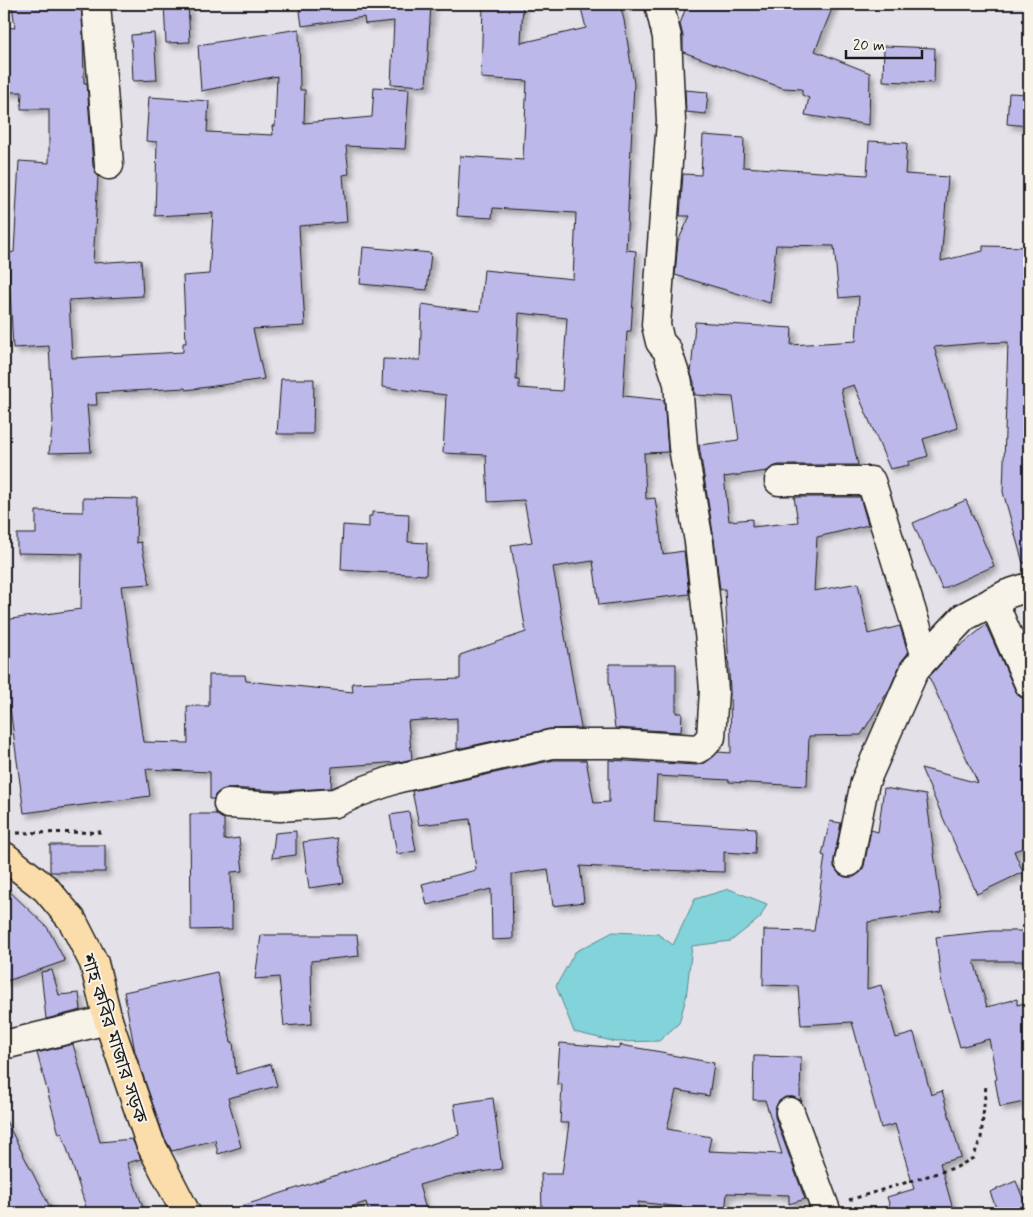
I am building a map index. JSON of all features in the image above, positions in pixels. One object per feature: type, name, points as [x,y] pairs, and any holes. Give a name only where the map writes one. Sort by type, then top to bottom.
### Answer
[{"type":"main road","name":"শাহ কবির মাজার সড়ক","points":[[9,844],[72,920],[94,963],[108,1020],[150,1143],[186,1213]]},
{"type":"street","points":[[96,4],[109,164]]},
{"type":"street","points":[[228,804],[280,806],[334,803],[399,778],[552,744],[617,744],[697,749],[704,746],[711,737],[714,691],[711,652],[699,542],[683,447],[678,383],[667,350],[660,342],[656,325],[671,121],[667,36],[659,4]]},
{"type":"street","points":[[780,481],[871,481],[926,657]]},
{"type":"street","points":[[849,862],[865,782],[914,669],[964,617],[1007,594],[1029,586]]},
{"type":"street","points":[[993,601],[1029,684]]},
{"type":"street","points":[[4,1046],[108,1020]]},
{"type":"street","points":[[790,1112],[825,1210]]},
{"type":"path","points":[[9,844],[104,832]]},
{"type":"path","points":[[825,1210],[957,1167],[973,1158],[981,1138],[986,1085]]},
{"type":"water","points":[[729,889],[767,904],[760,918],[731,941],[692,946],[686,998],[679,1023],[659,1041],[616,1042],[574,1032],[556,986],[575,952],[613,932],[658,934],[673,945],[695,899]]},
{"type":"building","points":[[12,4],[81,4],[84,83],[87,83],[93,166],[98,176],[93,263],[141,260],[143,296],[69,300],[72,358],[183,352],[183,343],[186,343],[183,276],[209,274],[213,213],[155,216],[157,142],[146,141],[149,97],[209,101],[207,132],[273,135],[272,126],[275,126],[277,76],[201,91],[198,45],[299,29],[300,90],[305,90],[304,123],[372,117],[374,87],[409,89],[405,149],[346,146],[349,174],[343,175],[347,222],[299,226],[305,326],[253,329],[264,379],[186,390],[185,388],[96,393],[97,405],[87,405],[91,452],[49,453],[53,421],[49,346],[13,348],[8,253],[14,252],[19,161],[49,163],[49,109],[21,109],[22,92],[4,92],[4,27],[15,28]]},
{"type":"building","points":[[164,4],[188,4],[190,42],[166,43]]},
{"type":"building","points":[[299,4],[431,4],[426,86],[391,84],[394,21],[365,24],[364,17],[302,26]]},
{"type":"building","points":[[483,4],[523,4],[521,43],[586,28],[580,4],[620,4],[634,84],[626,250],[636,251],[631,331],[627,331],[623,396],[664,400],[668,452],[644,453],[646,499],[655,498],[663,554],[684,551],[689,594],[599,605],[593,561],[553,567],[581,728],[549,729],[457,749],[457,718],[408,721],[412,759],[399,762],[332,767],[331,788],[280,791],[228,788],[221,790],[215,795],[214,799],[210,799],[210,772],[146,769],[150,796],[24,813],[10,708],[4,709],[4,620],[81,609],[82,554],[17,553],[17,534],[36,534],[36,511],[83,512],[83,498],[137,499],[136,543],[141,542],[150,584],[121,586],[143,742],[188,743],[187,706],[209,706],[209,675],[245,675],[246,681],[353,692],[352,683],[460,679],[460,655],[526,632],[511,545],[532,542],[524,500],[488,502],[486,455],[443,453],[446,395],[382,387],[383,359],[420,360],[422,304],[480,311],[484,270],[573,279],[576,213],[493,208],[492,218],[457,216],[460,156],[523,160],[527,81],[481,78]],"holes":[[[519,313],[567,318],[562,391],[519,388],[519,380],[516,380]]]},
{"type":"building","points":[[687,4],[773,4],[792,10],[795,4],[834,4],[815,51],[870,73],[869,125],[805,115],[809,98],[802,95],[802,89],[783,88],[683,52],[683,36],[680,24]]},
{"type":"building","points":[[154,33],[157,80],[133,81],[131,35]]},
{"type":"building","points":[[884,46],[935,48],[934,83],[883,81]]},
{"type":"building","points":[[685,90],[708,92],[706,114],[686,112]]},
{"type":"building","points":[[1009,93],[1029,94],[1029,126],[1007,124]]},
{"type":"building","points":[[703,135],[744,138],[743,167],[867,175],[869,141],[907,143],[905,174],[948,177],[941,261],[983,251],[983,246],[1029,247],[1026,432],[1029,431],[1029,562],[1023,563],[1003,492],[1008,342],[934,347],[958,428],[923,439],[928,456],[908,462],[909,465],[890,469],[854,385],[841,389],[858,465],[779,465],[767,471],[724,477],[729,521],[752,519],[752,527],[798,522],[794,497],[860,497],[868,525],[817,537],[814,591],[858,583],[868,634],[900,626],[908,653],[901,662],[890,688],[861,735],[809,736],[807,786],[657,776],[654,822],[756,828],[755,854],[724,852],[724,872],[580,866],[584,902],[553,906],[548,869],[512,874],[513,939],[492,940],[491,889],[427,905],[422,884],[476,870],[470,819],[419,825],[412,791],[554,760],[586,760],[594,803],[609,802],[609,760],[696,765],[705,763],[718,752],[731,753],[725,589],[720,590],[699,445],[739,440],[733,397],[695,395],[691,374],[695,322],[792,328],[791,345],[856,341],[859,296],[839,298],[834,246],[776,245],[770,303],[675,275],[678,241],[690,216],[680,216],[683,174],[701,175]]},
{"type":"building","points":[[363,247],[431,253],[427,290],[360,284]]},
{"type":"building","points":[[281,379],[314,379],[313,434],[277,434]]},
{"type":"building","points":[[966,500],[994,566],[942,589],[913,523]]},
{"type":"building","points":[[372,512],[409,514],[408,542],[427,543],[426,575],[341,570],[343,525],[369,527],[369,516],[372,516]]},
{"type":"building","points":[[986,625],[1015,690],[1020,697],[1027,699],[1029,704],[1029,846],[1014,851],[1023,872],[977,894],[921,768],[978,783],[929,677],[950,654]]},
{"type":"building","points":[[609,664],[676,664],[676,713],[682,713],[681,732],[615,728],[609,681]]},
{"type":"building","points":[[884,788],[926,795],[942,912],[868,922],[867,989],[881,985],[896,1038],[914,1033],[931,1095],[942,1091],[961,1157],[940,1163],[954,1213],[892,1213],[887,1197],[914,1189],[895,1124],[881,1128],[852,1022],[801,1025],[798,986],[763,985],[764,930],[814,931],[825,856],[822,855],[830,821],[841,823],[834,867],[839,874],[845,877],[854,877],[861,872],[864,866],[871,830],[878,832]]},
{"type":"building","points":[[409,812],[416,851],[397,854],[390,815]]},
{"type":"building","points":[[190,814],[216,814],[224,819],[224,840],[239,838],[243,871],[231,872],[232,929],[191,930]]},
{"type":"building","points":[[296,831],[296,855],[272,858],[275,833]]},
{"type":"building","points":[[337,838],[344,883],[309,888],[303,842]]},
{"type":"building","points":[[50,845],[105,845],[105,872],[50,872]]},
{"type":"building","points":[[4,886],[47,927],[65,961],[4,982]]},
{"type":"building","points":[[992,931],[1029,931],[1029,961],[974,961],[987,1007],[1017,999],[1017,1005],[1029,1002],[1029,1101],[1000,1107],[995,1080],[997,1079],[989,1039],[960,1047],[941,980],[936,937]]},
{"type":"building","points":[[261,935],[357,935],[359,956],[311,961],[312,1024],[284,1026],[279,977],[255,979]]},
{"type":"building","points":[[52,970],[59,995],[79,993],[81,1010],[46,1019],[41,972]]},
{"type":"building","points":[[217,972],[231,1042],[233,1042],[236,1074],[271,1064],[277,1086],[228,1098],[241,1147],[218,1154],[215,1140],[172,1151],[164,1137],[135,1052],[124,992]]},
{"type":"building","points":[[560,1043],[620,1048],[620,1045],[714,1063],[709,1096],[676,1090],[667,1129],[711,1137],[708,1151],[782,1154],[765,1100],[753,1100],[754,1056],[801,1057],[800,1097],[802,1102],[793,1097],[785,1097],[778,1102],[775,1117],[805,1199],[789,1204],[789,1195],[727,1193],[725,1213],[689,1213],[690,1208],[638,1202],[639,1213],[618,1213],[618,1208],[562,1208],[562,1210],[542,1211],[541,1174],[562,1174],[569,1123],[560,1123],[562,1084],[557,1084]]},
{"type":"building","points":[[73,1044],[100,1142],[132,1139],[141,1159],[127,1163],[145,1213],[88,1213],[62,1133],[59,1134],[37,1053]]},
{"type":"building","points":[[493,1098],[502,1169],[446,1177],[419,1185],[427,1213],[369,1213],[366,1202],[332,1213],[234,1213],[233,1209],[459,1135],[454,1104]]},
{"type":"building","points":[[4,1117],[53,1213],[4,1213]]},
{"type":"building","points":[[1016,1181],[1029,1213],[998,1213],[990,1192]]}]
